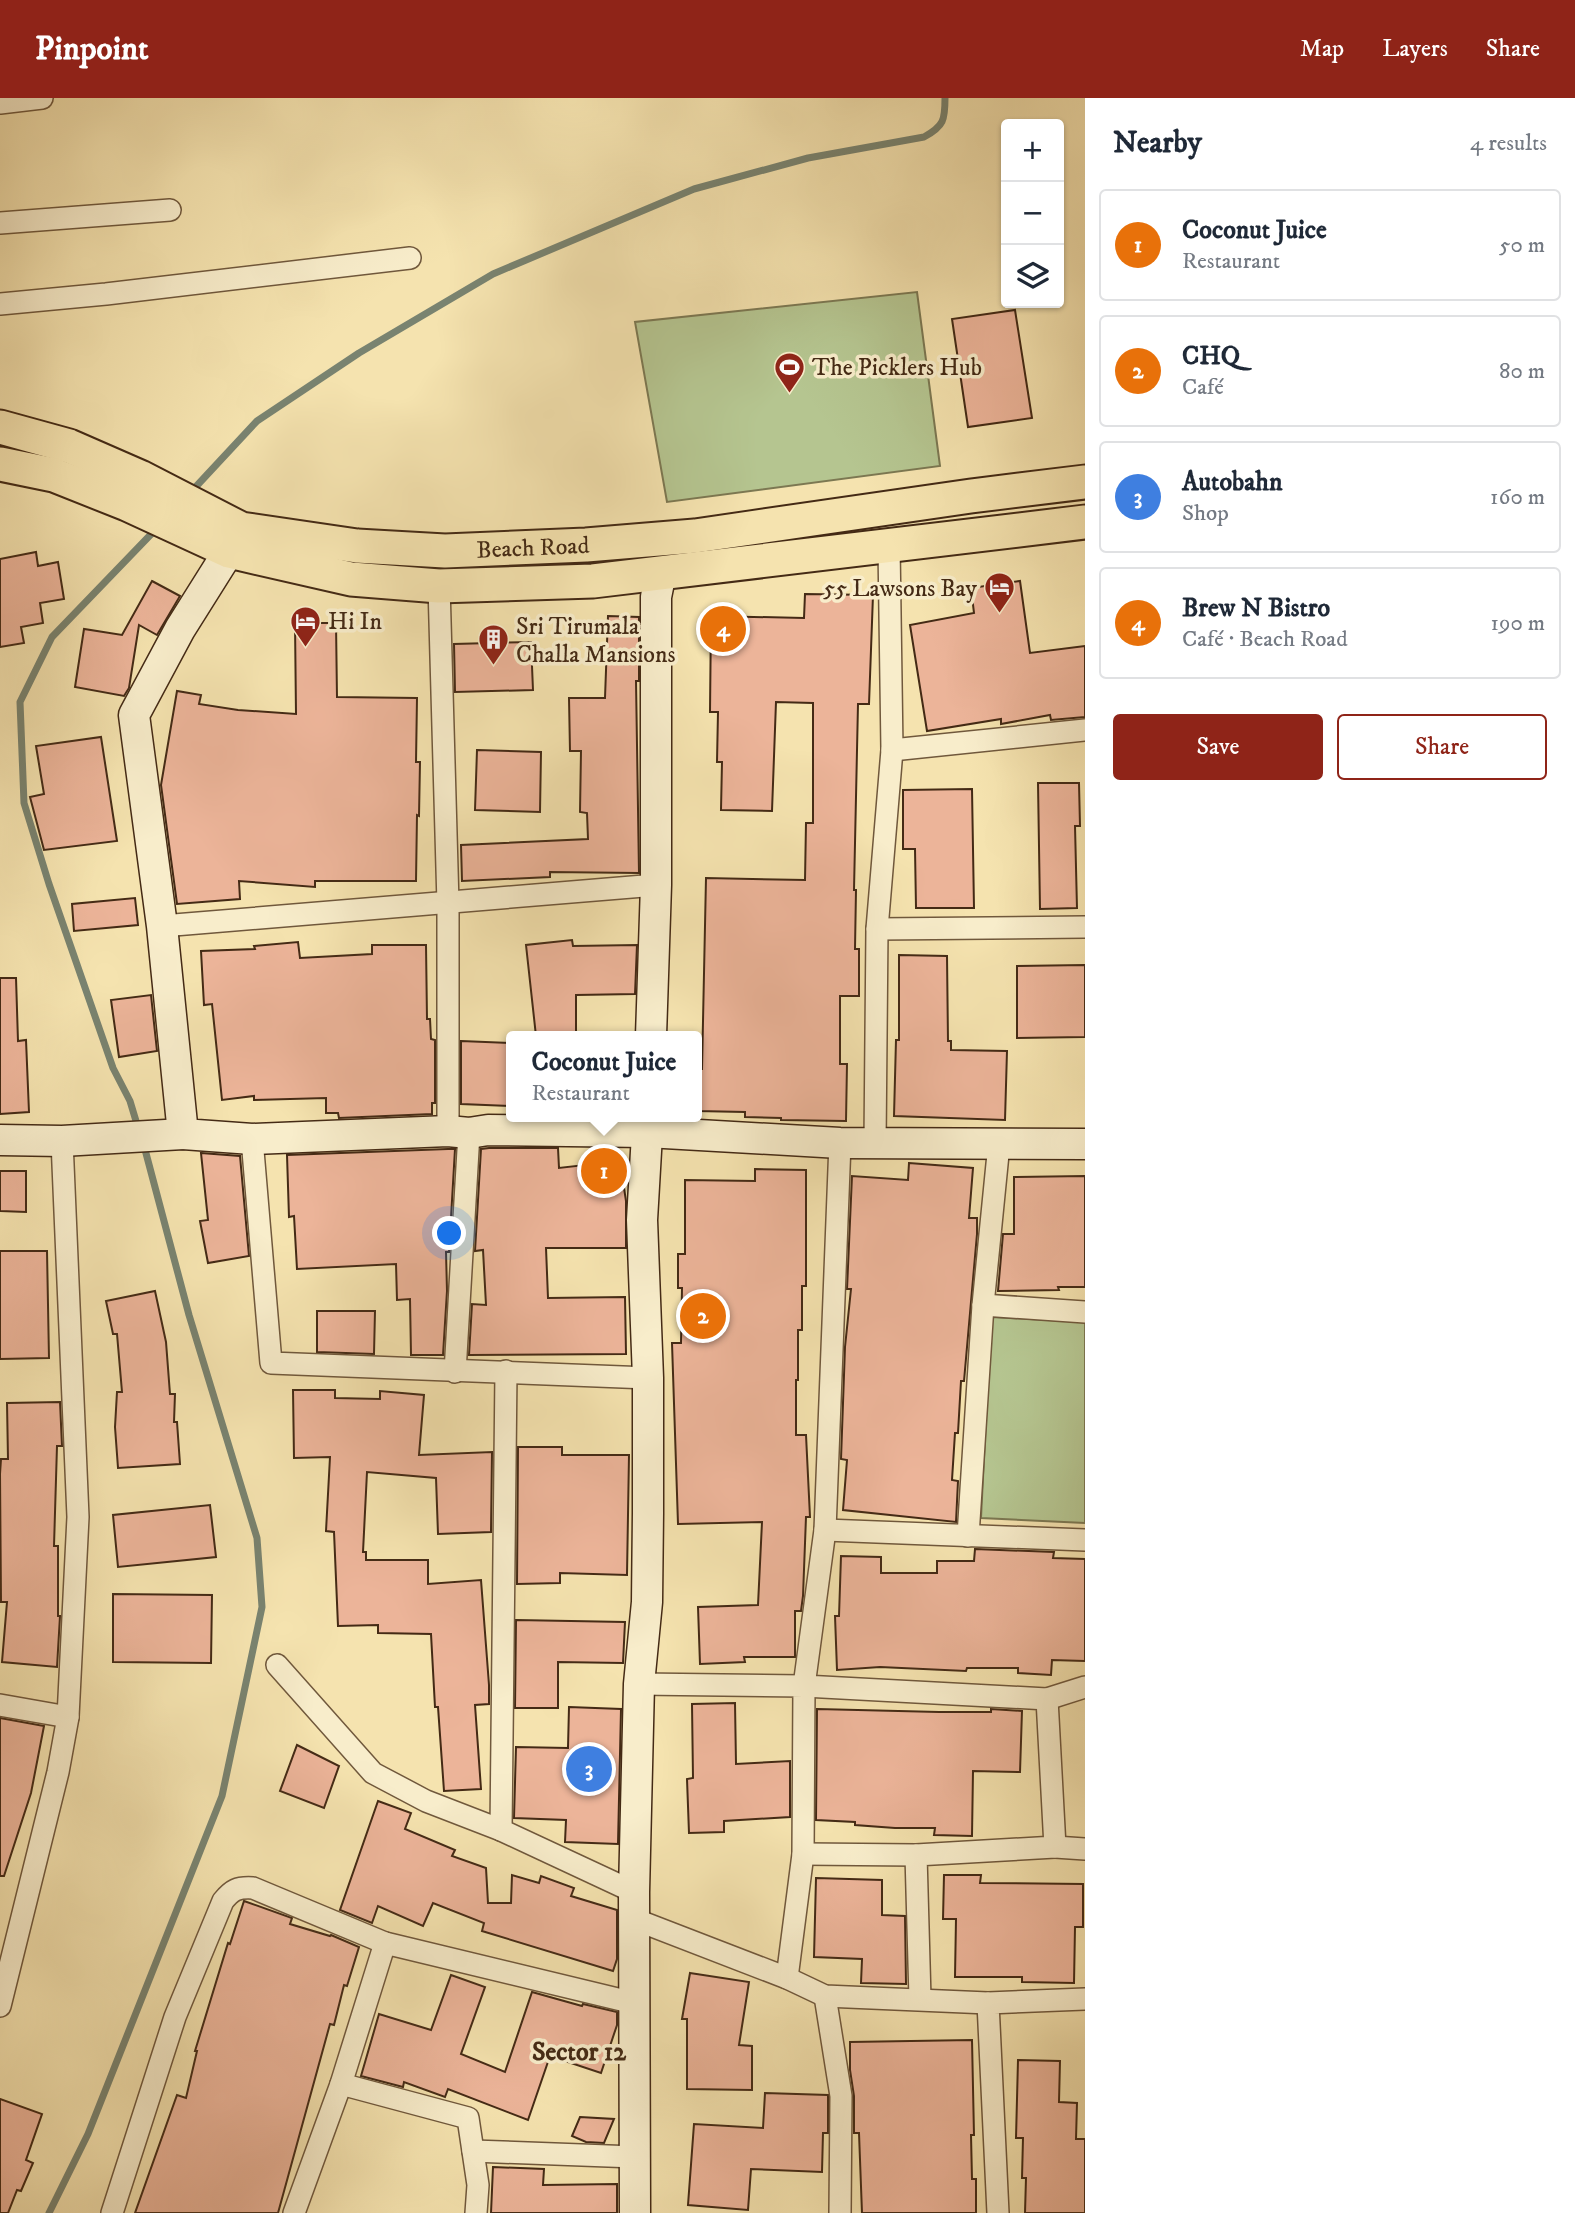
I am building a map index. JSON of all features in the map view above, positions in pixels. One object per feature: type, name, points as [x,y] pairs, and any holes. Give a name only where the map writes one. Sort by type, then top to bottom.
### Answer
[{"type":"main road","name":"Beach Road","points":[[3,437],[69,446],[133,490],[235,540],[351,579],[439,586],[593,581],[1085,522]]},
{"type":"main road","name":"Beach Road","points":[[0,464],[133,490]]},
{"type":"main road","name":"Beach Road","points":[[235,540],[445,551],[562,547],[657,539],[1085,482]]},
{"type":"street","points":[[0,103],[42,98]]},
{"type":"street","points":[[0,223],[170,210]]},
{"type":"street","points":[[0,304],[410,258]]},
{"type":"street","points":[[651,1031],[656,885],[656,597],[661,572],[657,539]]},
{"type":"street","points":[[170,1134],[162,926],[134,715],[180,629],[235,540]]},
{"type":"street","points":[[875,1143],[877,929],[892,750],[889,546]]},
{"type":"street","points":[[439,586],[448,904],[459,1132],[455,1372]]},
{"type":"street","points":[[892,750],[1085,730]]},
{"type":"street","points":[[162,926],[656,885]]},
{"type":"street","points":[[877,929],[1085,927]]},
{"type":"street","points":[[635,2213],[634,1905],[639,1684],[647,1602],[648,1378],[642,1220],[647,1124]]},
{"type":"street","points":[[0,1140],[74,1140],[170,1134],[253,1139],[647,1124],[840,1143],[1085,1144]]},
{"type":"street","points":[[253,1139],[271,1363],[648,1378]]},
{"type":"street","points":[[0,2006],[58,1772],[68,1717],[78,1517],[74,1140]]},
{"type":"street","points":[[787,1978],[803,1854],[804,1686],[825,1530],[840,1143]]},
{"type":"street","points":[[968,1536],[984,1305],[999,1144]]},
{"type":"street","points":[[984,1305],[1085,1312]]},
{"type":"street","points":[[501,1830],[506,1371]]},
{"type":"street","points":[[825,1530],[1085,1540]]},
{"type":"street","points":[[277,1665],[373,1773],[426,1801],[501,1830],[634,1905],[825,1996],[988,2003],[1085,1999]]},
{"type":"street","points":[[639,1684],[804,1686],[1048,1699],[1085,1687]]},
{"type":"street","points":[[1048,1699],[1055,1847]]},
{"type":"street","points":[[0,1705],[68,1717]]},
{"type":"street","points":[[803,1854],[916,1855],[1055,1847],[1085,1849]]},
{"type":"street","points":[[916,1855],[920,1999]]},
{"type":"street","points":[[112,2213],[175,2017],[223,1901],[231,1891],[239,1887],[253,1888],[385,1943],[635,2003]]},
{"type":"street","points":[[294,2213],[341,2084],[385,1943]]},
{"type":"street","points":[[825,1996],[841,2096],[840,2213]]},
{"type":"street","points":[[988,2003],[998,2213]]},
{"type":"street","points":[[341,2084],[468,2118],[478,2185],[476,2213]]},
{"type":"street","points":[[473,2151],[635,2157]]},
{"type":"green space","name":"The Picklers Hub","points":[[917,292],[940,466],[667,502],[635,322]]},
{"type":"green space","points":[[991,1317],[1085,1322],[1085,1523],[981,1518]]},
{"type":"building","points":[[1015,310],[1032,418],[968,427],[952,319]]},
{"type":"building","points":[[36,552],[38,566],[58,562],[64,599],[40,603],[43,623],[21,627],[24,643],[0,647],[0,559]]},
{"type":"building","points":[[152,581],[180,596],[157,635],[139,625],[129,688],[124,696],[75,687],[84,629],[122,635]]},
{"type":"building","points":[[1020,581],[1030,653],[1085,646],[1085,717],[1051,720],[1050,715],[1001,724],[1001,719],[927,731],[910,625],[974,613],[971,588]]},
{"type":"building","points":[[805,594],[873,595],[869,704],[858,704],[854,890],[855,949],[859,949],[859,996],[840,996],[840,1064],[847,1064],[846,1121],[781,1120],[745,1117],[745,1112],[702,1111],[706,878],[805,880],[806,823],[813,823],[813,703],[776,702],[772,811],[721,810],[722,762],[717,762],[718,712],[710,712],[711,616],[804,618]]},
{"type":"building","points":[[608,616],[639,617],[639,681],[636,681],[639,873],[550,872],[550,877],[462,881],[461,845],[588,839],[587,813],[580,812],[581,751],[570,751],[569,698],[605,698]]},
{"type":"building","points":[[295,623],[336,623],[337,697],[417,698],[416,762],[420,762],[416,881],[315,881],[315,887],[239,881],[240,899],[177,904],[161,785],[177,691],[201,695],[199,704],[296,714]]},
{"type":"building","name":"Sri Tirumala Challa Mansions","points":[[531,642],[533,690],[455,692],[454,644]]},
{"type":"building","points":[[101,737],[117,841],[44,850],[30,797],[44,794],[36,746]]},
{"type":"building","points":[[477,750],[541,752],[540,812],[475,810]]},
{"type":"building","points":[[1038,783],[1079,783],[1080,826],[1075,826],[1077,908],[1040,909]]},
{"type":"building","points":[[972,789],[974,908],[916,908],[915,849],[903,849],[903,790]]},
{"type":"building","points":[[135,898],[138,925],[74,931],[72,904]]},
{"type":"building","points":[[572,940],[573,946],[637,945],[635,994],[576,995],[576,1031],[535,1031],[526,945]]},
{"type":"building","points":[[298,942],[300,958],[372,954],[372,945],[426,945],[427,1019],[430,1019],[431,1039],[435,1040],[435,1103],[432,1103],[432,1114],[339,1118],[338,1113],[326,1113],[326,1098],[254,1100],[254,1096],[222,1100],[212,1004],[204,1005],[201,951],[255,949],[254,946]]},
{"type":"building","points":[[899,955],[947,956],[948,1041],[951,1041],[951,1050],[1007,1051],[1005,1120],[894,1116],[896,1040],[899,1040]]},
{"type":"building","points":[[1085,965],[1085,1037],[1017,1038],[1017,966]]},
{"type":"building","points":[[0,978],[16,978],[18,1041],[26,1040],[29,1112],[0,1114]]},
{"type":"building","points":[[151,995],[157,1051],[119,1057],[111,1000]]},
{"type":"building","points":[[461,1041],[506,1043],[506,1106],[461,1104]]},
{"type":"building","points":[[558,1148],[559,1168],[620,1161],[626,1201],[626,1248],[546,1248],[548,1298],[625,1297],[626,1354],[469,1355],[472,1304],[486,1305],[483,1250],[475,1251],[481,1149]]},
{"type":"building","points":[[455,1149],[449,1252],[446,1252],[447,1291],[443,1355],[411,1355],[410,1299],[397,1300],[396,1264],[297,1269],[294,1216],[289,1217],[287,1155]]},
{"type":"building","points":[[201,1153],[240,1156],[249,1256],[208,1263],[200,1221],[208,1220]]},
{"type":"building","points":[[909,1163],[973,1168],[969,1218],[977,1218],[977,1234],[964,1381],[961,1381],[958,1433],[955,1433],[952,1480],[958,1481],[956,1522],[843,1510],[847,1460],[841,1459],[845,1347],[851,1289],[847,1289],[852,1176],[908,1180]]},
{"type":"building","points":[[755,1169],[806,1170],[806,1286],[802,1286],[802,1330],[798,1330],[796,1380],[796,1435],[806,1435],[810,1517],[806,1517],[803,1596],[801,1611],[795,1611],[795,1657],[744,1657],[745,1662],[700,1664],[698,1607],[758,1605],[762,1522],[678,1524],[672,1343],[681,1343],[682,1288],[678,1288],[678,1254],[685,1254],[685,1180],[755,1181]]},
{"type":"building","points":[[0,1171],[26,1171],[26,1212],[0,1211]]},
{"type":"building","points":[[1085,1176],[1085,1287],[998,1291],[1003,1234],[1014,1234],[1014,1177]]},
{"type":"building","points":[[0,1251],[47,1251],[49,1358],[0,1359]]},
{"type":"building","points":[[155,1291],[166,1342],[170,1394],[175,1394],[174,1422],[177,1422],[180,1464],[118,1468],[115,1427],[117,1392],[122,1392],[117,1334],[113,1334],[106,1301]]},
{"type":"building","points":[[317,1311],[375,1311],[374,1354],[317,1352]]},
{"type":"building","points":[[293,1390],[335,1390],[335,1398],[380,1399],[380,1391],[424,1395],[419,1455],[492,1452],[491,1532],[438,1534],[436,1478],[367,1472],[363,1552],[366,1552],[366,1560],[428,1560],[428,1584],[481,1580],[489,1704],[475,1705],[481,1789],[444,1791],[431,1634],[378,1633],[378,1625],[338,1626],[334,1532],[326,1531],[330,1457],[294,1458]]},
{"type":"building","points":[[60,1402],[62,1446],[57,1446],[54,1546],[58,1546],[60,1616],[57,1667],[2,1662],[7,1602],[1,1602],[0,1474],[1,1459],[8,1459],[7,1403]]},
{"type":"building","points":[[518,1447],[562,1447],[562,1455],[629,1455],[627,1575],[560,1573],[560,1583],[517,1584]]},
{"type":"building","points":[[210,1505],[216,1557],[118,1567],[113,1515]]},
{"type":"building","points":[[975,1549],[1054,1552],[1053,1558],[1085,1559],[1085,1661],[1052,1660],[1051,1675],[1018,1673],[1018,1668],[967,1668],[966,1671],[880,1667],[837,1670],[835,1616],[839,1616],[841,1556],[881,1557],[881,1573],[937,1573],[937,1561],[974,1561]]},
{"type":"building","points":[[113,1594],[212,1595],[211,1663],[113,1662]]},
{"type":"building","points":[[516,1620],[625,1622],[623,1663],[558,1662],[558,1708],[515,1708]]},
{"type":"building","points":[[735,1703],[736,1764],[790,1761],[790,1817],[724,1821],[724,1832],[689,1833],[687,1779],[693,1778],[692,1704]]},
{"type":"building","points":[[569,1707],[621,1709],[618,1844],[565,1842],[566,1820],[514,1818],[516,1747],[568,1748]]},
{"type":"building","points":[[817,1709],[1022,1711],[1020,1772],[973,1771],[972,1836],[934,1835],[935,1828],[895,1828],[816,1820]]},
{"type":"building","points":[[0,1718],[44,1726],[31,1793],[4,1876],[0,1876]]},
{"type":"building","points":[[297,1745],[339,1766],[324,1808],[280,1791]]},
{"type":"building","points":[[378,1801],[411,1813],[405,1829],[455,1850],[452,1856],[486,1868],[488,1903],[511,1903],[512,1875],[539,1883],[541,1876],[574,1888],[571,1896],[617,1910],[617,1959],[613,1971],[482,1931],[484,1923],[433,1903],[423,1926],[378,1906],[372,1923],[340,1910]]},
{"type":"building","points":[[944,1875],[981,1875],[980,1883],[1083,1884],[1083,1927],[1075,1927],[1074,1983],[1022,1982],[1022,1977],[955,1977],[956,1919],[943,1919]]},
{"type":"building","points":[[816,1878],[882,1880],[882,1915],[905,1916],[906,1984],[861,1983],[862,1959],[814,1957]]},
{"type":"building","points":[[244,1901],[292,1918],[290,1924],[331,1935],[359,1947],[347,1986],[344,1985],[334,2025],[330,2024],[278,2213],[135,2213],[177,2095],[186,2098],[195,2051],[228,1943],[230,1944]]},
{"type":"building","points":[[690,1973],[749,1982],[739,2045],[752,2046],[752,2090],[687,2089],[687,2019],[682,2019]]},
{"type":"building","points":[[451,1975],[485,1987],[461,2054],[505,2072],[532,1992],[582,2006],[583,2004],[617,2012],[617,2025],[601,2073],[550,2056],[528,2120],[448,2089],[445,2097],[404,2082],[403,2087],[361,2076],[379,2014],[431,2030]]},
{"type":"building","points":[[972,2040],[972,2179],[976,2179],[976,2213],[862,2213],[859,2133],[854,2133],[850,2042]]},
{"type":"building","points":[[1018,2060],[1060,2061],[1059,2102],[1077,2103],[1076,2139],[1085,2139],[1085,2213],[1025,2213],[1023,2138],[1016,2138]]},
{"type":"building","points":[[765,2093],[828,2095],[828,2133],[823,2133],[822,2172],[751,2169],[748,2210],[688,2205],[694,2124],[763,2128]]},
{"type":"building","points":[[0,2099],[42,2114],[26,2160],[33,2163],[21,2191],[17,2190],[8,2213],[0,2213]]},
{"type":"building","points":[[580,2117],[614,2119],[604,2143],[586,2142],[572,2136]]},
{"type":"building","points":[[493,2167],[544,2169],[543,2185],[617,2184],[617,2213],[491,2213]]},
{"type":"waterway","points":[[190,493],[257,421],[359,353],[493,274],[694,189],[808,158],[924,137],[942,122],[945,98]]},
{"type":"waterway","points":[[139,1131],[130,1101],[113,1068],[24,803],[20,702],[52,637],[158,527]]},
{"type":"waterway","points":[[49,2213],[88,2134],[222,1796],[262,1607],[257,1538],[189,1315],[143,1142]]},
{"type":"place","name":"The Picklers Hub","points":[[789,394]]},
{"type":"place","name":"55 Lawsons Bay","points":[[1000,615]]},
{"type":"place","name":"Brew N Bistro","points":[[723,629]]},
{"type":"place","name":"Hi In","points":[[305,648]]},
{"type":"place","name":"Sri Tirumala Challa Mansions","points":[[493,667]]},
{"type":"place","name":"Coconut Juice","points":[[604,1171]]},
{"type":"place","name":"CHQ","points":[[703,1316]]},
{"type":"place","name":"Autobahn","points":[[589,1769]]},
{"type":"district","name":"Sector 12","points":[[579,2051]]}]
